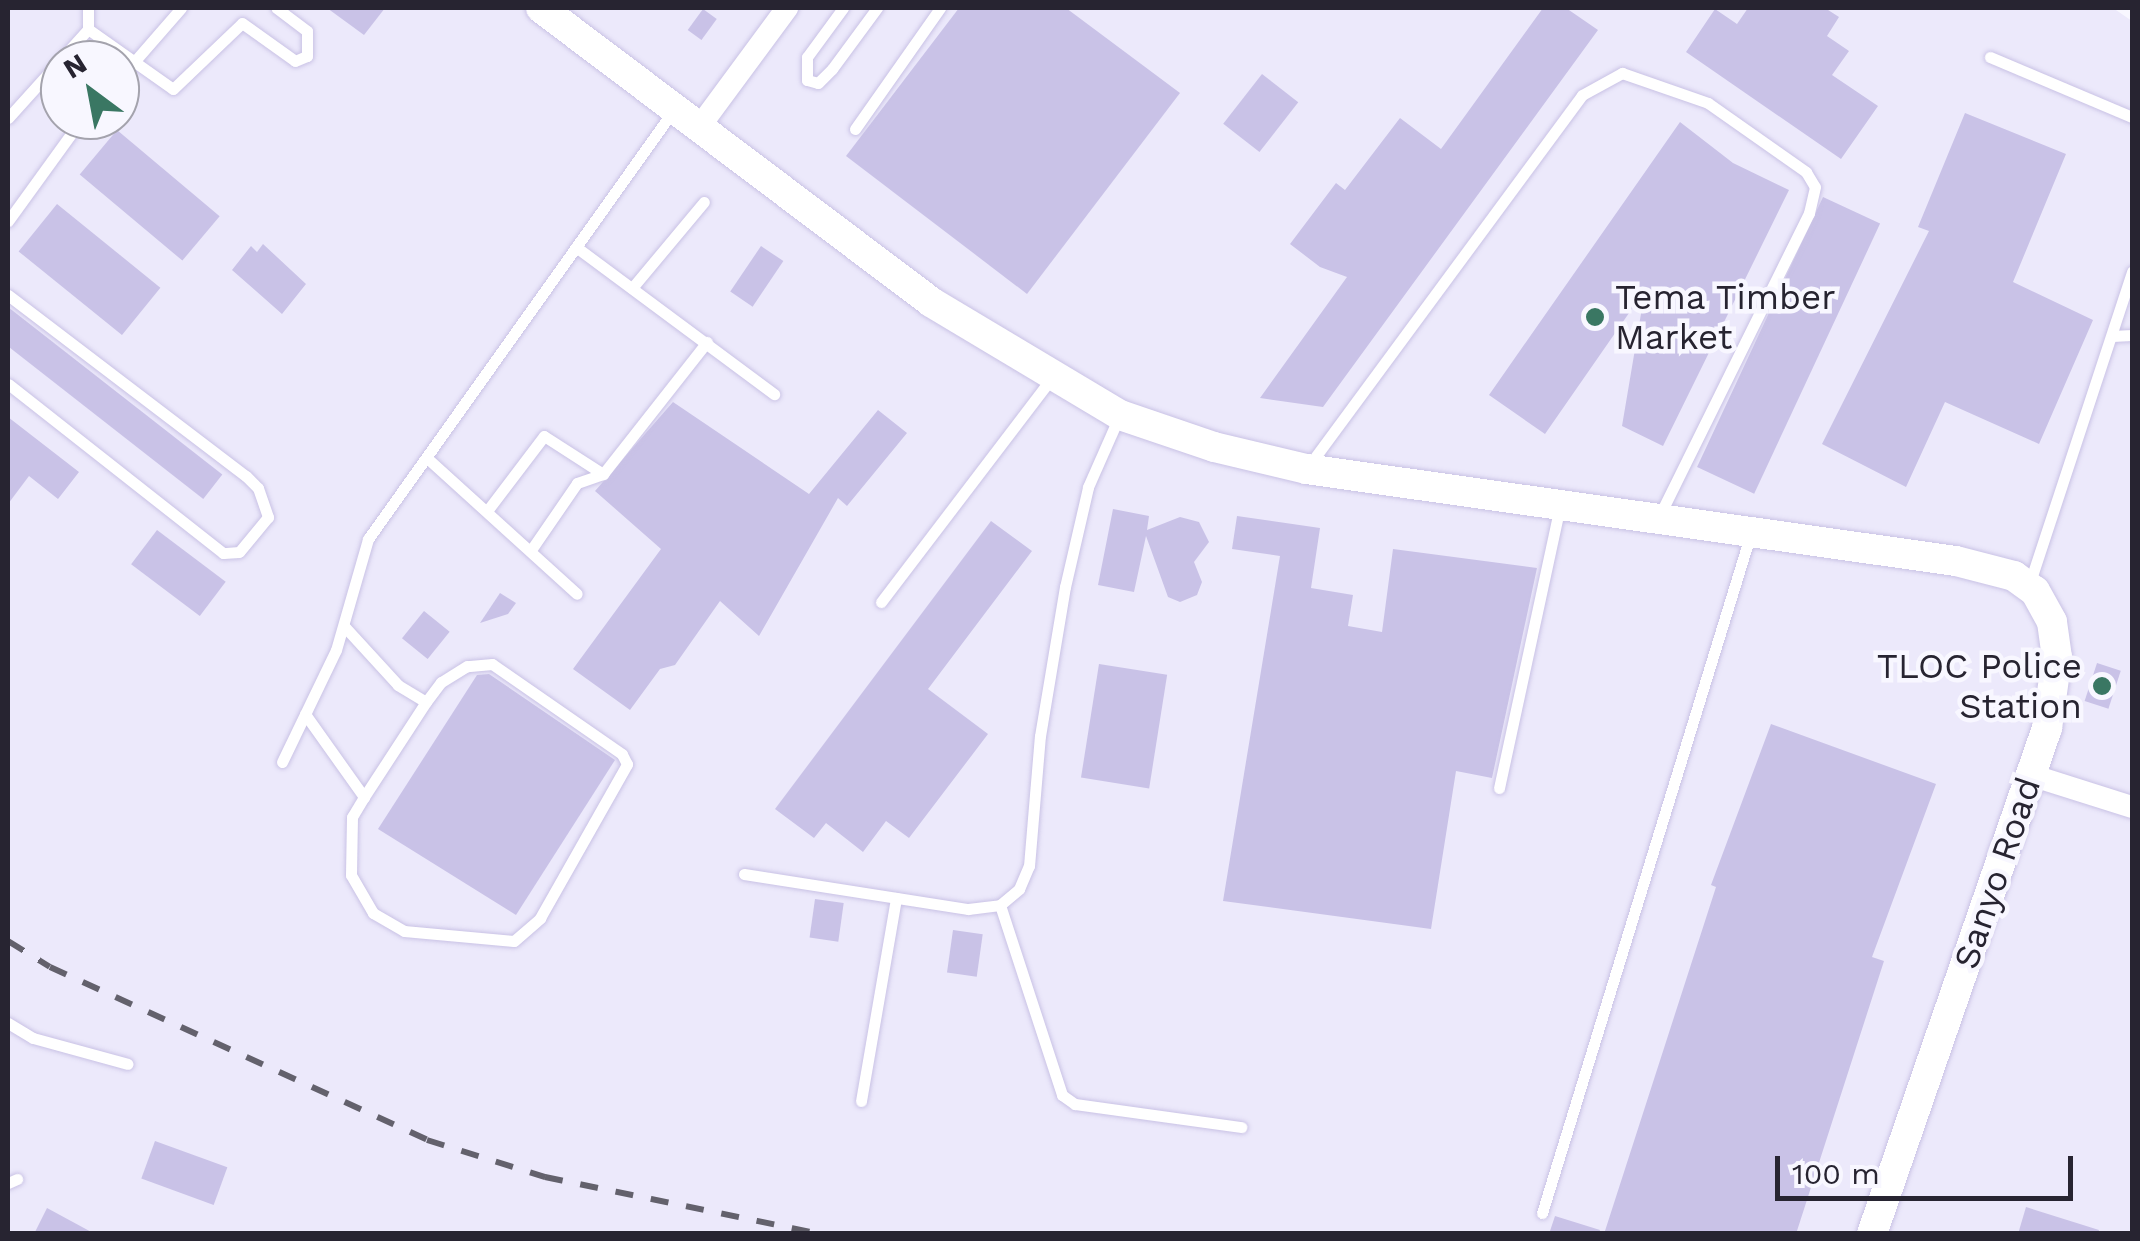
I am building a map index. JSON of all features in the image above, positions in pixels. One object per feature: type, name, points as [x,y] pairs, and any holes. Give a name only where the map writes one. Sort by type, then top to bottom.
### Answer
[{"type":"street","points":[[541,8],[932,302],[1052,378],[1120,415],[1214,447],[1306,469],[1956,560],[2028,586]]},
{"type":"street","points":[[688,117],[787,8]]},
{"type":"street","name":"Sanyo Road","points":[[1872,1234],[2047,728],[2057,656],[2052,622],[2028,586]]},
{"type":"street","points":[[2031,775],[2132,807]]},
{"type":"lane","points":[[8,118],[88,29],[88,8]]},
{"type":"lane","points":[[140,56],[181,8]]},
{"type":"lane","points":[[140,69],[173,90],[242,23],[296,61],[307,56],[312,42],[307,31],[277,8]]},
{"type":"lane","points":[[843,8],[807,57],[807,80],[818,83],[832,70],[877,8]]},
{"type":"lane","points":[[855,129],[940,8]]},
{"type":"lane","points":[[88,29],[102,40]]},
{"type":"lane","points":[[1990,57],[2132,117]]},
{"type":"lane","points":[[1306,469],[1582,96],[1622,73],[1708,103],[1806,172],[1815,188],[1809,213],[1658,518]]},
{"type":"lane","points":[[282,762],[344,626],[368,540],[576,248],[688,117]]},
{"type":"lane","points":[[8,221],[67,140]]},
{"type":"lane","points":[[632,288],[704,202]]},
{"type":"lane","points":[[576,248],[774,394]]},
{"type":"lane","points":[[2028,586],[2052,533],[2132,270]]},
{"type":"lane","points":[[8,295],[246,476],[258,488],[268,517],[240,552],[223,553],[8,384]]},
{"type":"lane","points":[[2112,336],[2132,335]]},
{"type":"lane","points":[[530,550],[577,483],[603,474],[708,342]]},
{"type":"lane","points":[[881,602],[1052,378]]},
{"type":"lane","points":[[744,874],[968,909],[1000,906],[1019,889],[1029,866],[1040,736],[1065,587],[1088,487],[1120,415]]},
{"type":"lane","points":[[487,511],[544,436],[603,474]]},
{"type":"lane","points":[[426,458],[577,594]]},
{"type":"lane","points":[[1499,788],[1560,507]]},
{"type":"lane","points":[[1542,1213],[1752,529]]},
{"type":"lane","points":[[344,626],[398,685],[426,702]]},
{"type":"lane","points":[[492,664],[622,754],[627,764],[540,918],[514,942],[404,931],[373,913],[351,875],[352,817],[364,797],[426,702],[454,674],[492,664]]},
{"type":"lane","points":[[304,714],[364,797]]},
{"type":"lane","points":[[861,1101],[896,898]]},
{"type":"lane","points":[[1000,906],[1062,1095],[1076,1104],[1241,1127]]},
{"type":"lane","points":[[8,1023],[33,1038],[128,1064]]},
{"type":"shaded area","points":[[8,8],[2113,8],[2132,21],[2132,1233],[8,1233]]},
{"type":"building","points":[[327,8],[385,8],[364,35]]},
{"type":"building","points":[[959,8],[1066,8],[1180,93],[1027,294],[846,156]]},
{"type":"building","points":[[1543,8],[1566,8],[1598,30],[1323,407],[1260,398],[1347,277],[1320,267],[1290,244],[1336,183],[1345,190],[1400,118],[1441,149]]},
{"type":"building","points":[[1748,8],[1825,8],[1839,17],[1827,36],[1849,51],[1832,75],[1878,106],[1841,159],[1686,52],[1715,9],[1737,24]]},
{"type":"building","points":[[703,9],[717,19],[701,40],[688,30]]},
{"type":"building","points":[[1262,74],[1298,102],[1259,152],[1223,124]]},
{"type":"building","points":[[1965,113],[2066,154],[2013,282],[2093,320],[2039,444],[1945,402],[1906,487],[1822,444],[1929,231],[1918,227]]},
{"type":"building","points":[[1680,122],[1733,163],[1789,190],[1663,446],[1622,426],[1645,290],[1545,434],[1489,395]]},
{"type":"building","points":[[109,140],[129,140],[220,216],[182,261],[80,174]]},
{"type":"building","points":[[1823,197],[1880,224],[1754,494],[1697,467]]},
{"type":"building","points":[[57,204],[160,288],[122,335],[19,251]]},
{"type":"building","points":[[263,244],[306,284],[282,314],[232,270],[251,246],[257,252]]},
{"type":"building","points":[[761,246],[783,261],[753,307],[730,292]]},
{"type":"building","points":[[8,307],[222,474],[203,499],[8,346]]},
{"type":"building","points":[[673,402],[809,494],[878,410],[907,433],[847,506],[838,498],[759,636],[720,601],[675,665],[660,669],[630,710],[573,669],[661,549],[595,491]]},
{"type":"building","points":[[8,417],[79,472],[58,499],[29,476],[8,504]]},
{"type":"building","points":[[1113,509],[1149,516],[1147,530],[1180,517],[1199,522],[1209,542],[1194,562],[1202,582],[1197,595],[1180,602],[1168,597],[1146,536],[1134,592],[1098,585]]},
{"type":"building","points":[[1237,516],[1320,528],[1311,588],[1353,595],[1348,626],[1382,632],[1393,549],[1537,568],[1492,778],[1456,771],[1431,929],[1223,901],[1280,556],[1232,549]]},
{"type":"building","points":[[991,521],[1032,551],[928,689],[988,734],[909,838],[886,821],[863,852],[826,823],[814,838],[775,809]]},
{"type":"building","points":[[157,530],[226,582],[200,616],[131,564]]},
{"type":"building","points":[[500,593],[516,603],[508,614],[480,623]]},
{"type":"building","points":[[424,611],[450,632],[428,659],[402,638]]},
{"type":"building","name":"TLOC Police Station","points":[[2097,663],[2121,671],[2108,709],[2085,701]]},
{"type":"building","points":[[1099,664],[1167,675],[1149,788],[1081,778]]},
{"type":"building","points":[[489,674],[615,760],[516,915],[378,829],[477,675]]},
{"type":"building","points":[[1771,724],[1936,784],[1872,957],[1884,961],[1796,1234],[1604,1234],[1716,887],[1711,885]]},
{"type":"building","points":[[815,899],[844,903],[838,942],[810,938]]},
{"type":"building","points":[[953,930],[983,934],[977,977],[947,973]]},
{"type":"building","points":[[155,1141],[227,1167],[214,1205],[141,1179]]},
{"type":"building","points":[[2026,1207],[2099,1230],[2098,1234],[2018,1234]]},
{"type":"building","points":[[47,1208],[95,1234],[34,1234]]},
{"type":"building","points":[[1555,1216],[1600,1230],[1599,1234],[1549,1234]]},
{"type":"railway","points":[[8,941],[50,967],[427,1140],[545,1177],[821,1234]]},
{"type":"place","name":"Tema Timber Market","points":[[1595,317]]},
{"type":"place","name":"TLOC Police Station","points":[[2102,686]]}]
